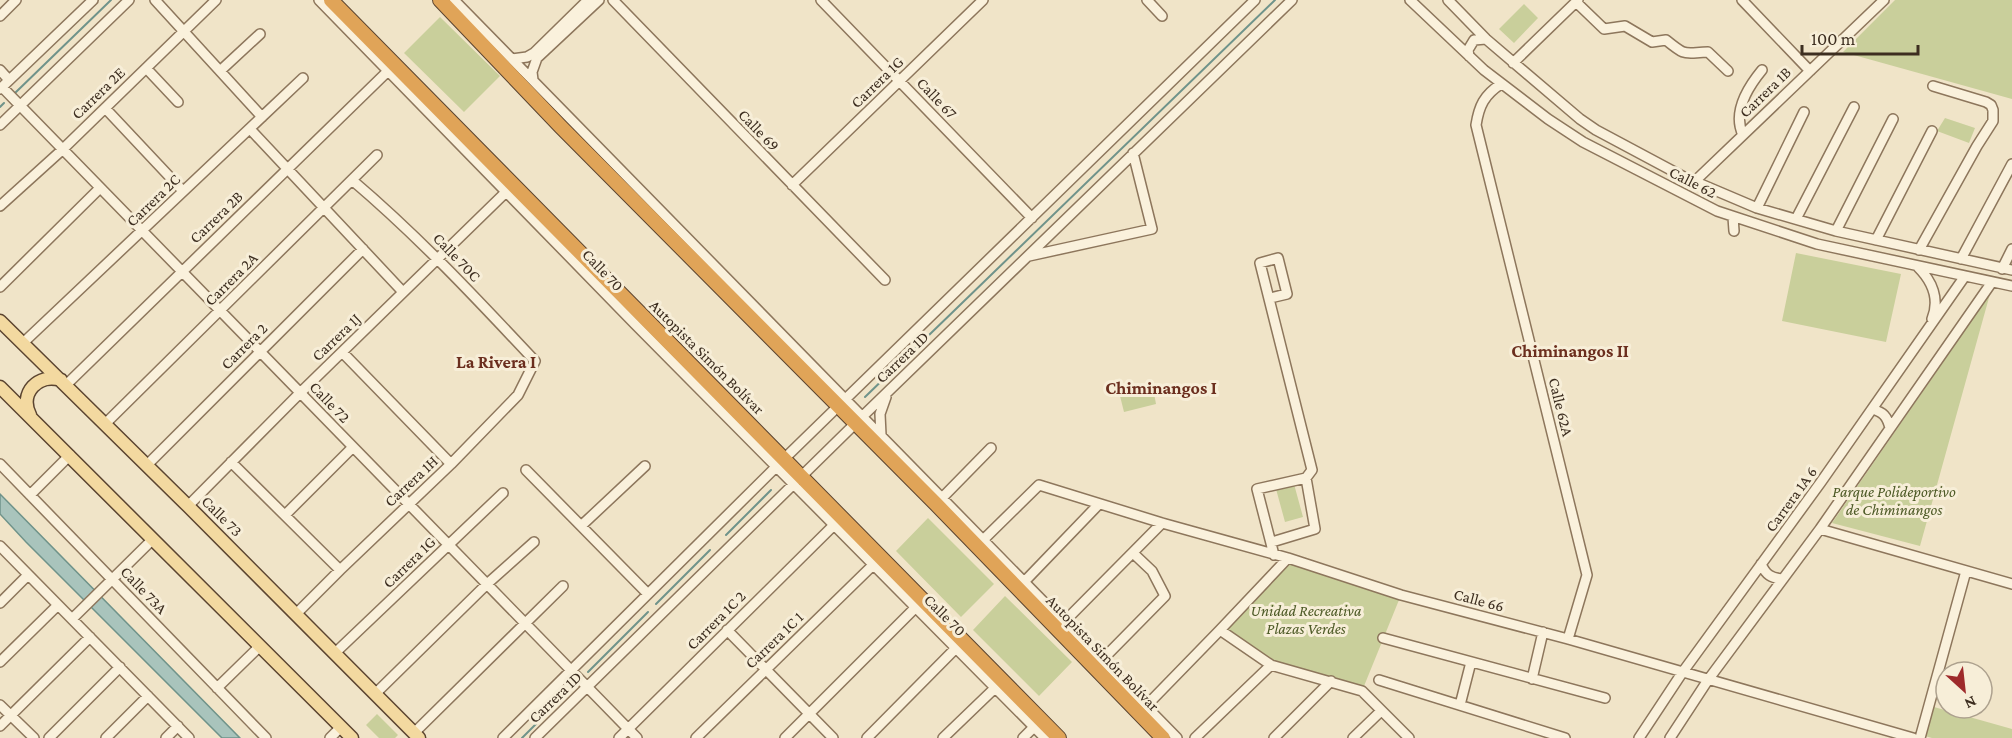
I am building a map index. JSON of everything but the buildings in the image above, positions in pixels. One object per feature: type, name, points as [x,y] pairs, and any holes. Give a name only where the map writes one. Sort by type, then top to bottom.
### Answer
[{"type":"highway","name":"Autopista Simón Bolívar","points":[[331,0],[472,145],[503,172],[780,463],[919,603],[1059,738]]},
{"type":"highway","name":"Autopista Simón Bolívar","points":[[448,3],[479,40],[561,127],[816,376],[980,544],[1163,738]]},
{"type":"highway","points":[[448,3],[471,17],[479,40]]},
{"type":"highway","points":[[561,127],[578,125],[578,144]]},
{"type":"highway","points":[[465,150],[503,172]]},
{"type":"main road","name":"Calle 73","points":[[0,321],[417,735]]},
{"type":"main road","points":[[31,416],[26,402],[32,387],[45,379],[63,382]]},
{"type":"main road","points":[[0,387],[352,738]]},
{"type":"street","points":[[0,16],[16,0]]},
{"type":"street","points":[[1,88],[93,0]]},
{"type":"street","points":[[0,125],[129,0]]},
{"type":"street","points":[[155,0],[262,117]]},
{"type":"street","name":"Carrera 2E","points":[[0,206],[62,150],[216,0]]},
{"type":"street","name":"Calle 70","points":[[319,0],[506,192],[731,413]]},
{"type":"street","points":[[512,59],[527,57],[534,53],[588,0]]},
{"type":"street","points":[[533,80],[532,72],[537,58],[599,0]]},
{"type":"street","name":"Calle 69","points":[[613,0],[885,280]]},
{"type":"street","name":"Calle 67","points":[[821,0],[1032,218]]},
{"type":"street","name":"Carrera 1G","points":[[792,185],[983,0]]},
{"type":"street","points":[[1147,0],[1162,16]]},
{"type":"street","name":"Carrera 1D","points":[[503,738],[780,463],[1255,0]]},
{"type":"street","name":"Carrera 1D","points":[[535,738],[892,387],[1292,0]]},
{"type":"street","name":"Calle 62","points":[[1410,0],[1501,84],[1548,119],[1583,142],[1717,211],[1818,243],[2012,286]]},
{"type":"street","name":"Calle 62","points":[[1448,0],[1513,63],[1596,130],[1694,182],[1757,208],[1836,231],[2007,270]]},
{"type":"street","points":[[1742,0],[1810,71]]},
{"type":"street","name":"Carrera 1B","points":[[1694,182],[1884,0]]},
{"type":"street","points":[[1513,63],[1577,1],[1604,29],[1625,26],[1652,42],[1666,40],[1685,54],[1708,52],[1728,71]]},
{"type":"street","points":[[471,17],[578,125],[816,376]]},
{"type":"street","points":[[220,71],[260,34]]},
{"type":"street","points":[[1469,56],[1468,50],[1474,40],[1486,39]]},
{"type":"street","points":[[146,68],[178,102]]},
{"type":"street","points":[[0,70],[9,80]]},
{"type":"street","points":[[1743,135],[1738,118],[1748,86],[1762,70]]},
{"type":"street","name":"Carrera 2B","points":[[63,382],[182,272],[388,71]]},
{"type":"street","name":"Carrera 2C","points":[[23,343],[303,78]]},
{"type":"street","name":"Calle 62A","points":[[1501,84],[1486,96],[1478,110],[1476,125],[1587,575],[1568,639]]},
{"type":"street","points":[[1919,250],[1993,121],[1994,110],[1986,102],[1933,86]]},
{"type":"street","name":"Calle 72","points":[[1,88],[637,738]]},
{"type":"street","points":[[1548,119],[1557,114],[1560,103]]},
{"type":"street","points":[[1796,219],[1854,107]]},
{"type":"street","points":[[105,108],[183,191]]},
{"type":"street","points":[[1757,208],[1804,112]]},
{"type":"street","points":[[1836,231],[1893,119]]},
{"type":"street","points":[[250,129],[286,170],[403,292]]},
{"type":"street","points":[[1876,240],[1932,131]]},
{"type":"street","points":[[1028,256],[1152,229],[1133,153]]},
{"type":"street","name":"Carrera 2A","points":[[105,424],[377,155]]},
{"type":"street","points":[[1961,259],[2012,164]]},
{"type":"street","name":"Calle 70C","points":[[352,180],[438,258],[535,361]]},
{"type":"street","points":[[0,287],[100,188]]},
{"type":"street","name":"Carrera 1J","points":[[188,506],[506,192]]},
{"type":"street","points":[[1733,217],[1734,231]]},
{"type":"street","points":[[1048,236],[1052,251]]},
{"type":"street","name":"Carrera 2","points":[[147,465],[363,249]]},
{"type":"street","points":[[2007,270],[2012,249]]},
{"type":"street","points":[[1916,265],[1933,287],[1936,301],[1934,315],[1928,328]]},
{"type":"street","name":"Carrera 1A 6","points":[[1639,738],[1682,673],[1965,276]]},
{"type":"street","points":[[1670,738],[1708,680],[1820,529],[1992,282]]},
{"type":"street","points":[[1270,298],[1312,470],[1306,478],[1257,489],[1274,555]]},
{"type":"street","points":[[342,352],[451,464]]},
{"type":"street","name":"Carrera 1H","points":[[296,614],[451,464],[518,395],[535,361]]},
{"type":"street","points":[[881,435],[880,414],[886,395],[892,387]]},
{"type":"street","points":[[1872,409],[1888,418],[1890,428]]},
{"type":"street","points":[[859,420],[881,435],[942,498],[980,544],[1024,582],[1177,738]]},
{"type":"street","points":[[285,515],[353,447]]},
{"type":"street","points":[[942,498],[991,448]]},
{"type":"street","points":[[30,495],[70,456]]},
{"type":"street","points":[[231,462],[340,570]]},
{"type":"street","name":"Calle 73A","points":[[0,464],[266,738]]},
{"type":"street","points":[[581,526],[645,466]]},
{"type":"street","points":[[526,470],[648,594]]},
{"type":"street","points":[[1272,542],[1315,529],[1306,478]]},
{"type":"street","name":"Calle 70","points":[[798,480],[834,525],[919,603],[957,647],[1045,738]]},
{"type":"street","name":"Calle 66","points":[[980,544],[1039,485],[1162,523],[1288,558],[1401,595],[1543,632],[1913,738]]},
{"type":"street","name":"Carrera 1G","points":[[335,653],[503,493]]},
{"type":"street","points":[[1024,582],[1100,504]]},
{"type":"street","points":[[1063,623],[1162,523]]},
{"type":"street","name":"Carrera 1C 2","points":[[619,738],[834,525]]},
{"type":"street","points":[[1820,529],[2012,584]]},
{"type":"street","points":[[72,619],[153,538]]},
{"type":"street","points":[[375,694],[534,542]]},
{"type":"street","points":[[0,546],[189,738]]},
{"type":"street","points":[[1101,661],[1165,596],[1152,571],[1133,553]]},
{"type":"street","points":[[1146,706],[1288,558]]},
{"type":"street","name":"Carrera 1C 1","points":[[696,738],[874,564]]},
{"type":"street","points":[[1761,564],[1765,573],[1773,579],[1783,579]]},
{"type":"street","points":[[1920,738],[1966,571]]},
{"type":"street","points":[[0,603],[28,575]]},
{"type":"street","points":[[417,735],[563,586]]},
{"type":"street","points":[[785,738],[919,603]]},
{"type":"street","points":[[0,662],[58,605]]},
{"type":"street","points":[[727,630],[833,738]]},
{"type":"street","points":[[1220,630],[1271,665],[1362,691],[1409,738]]},
{"type":"street","points":[[1532,679],[1543,632]]},
{"type":"street","points":[[0,726],[90,637]]},
{"type":"street","points":[[1383,638],[1605,698]]},
{"type":"street","points":[[217,688],[260,646]]},
{"type":"street","points":[[867,738],[957,647]]},
{"type":"street","points":[[1460,705],[1471,662]]},
{"type":"street","points":[[1195,738],[1271,665]]},
{"type":"street","points":[[49,738],[120,668]]},
{"type":"street","points":[[1379,680],[1565,738]]},
{"type":"street","points":[[1274,738],[1331,681]]},
{"type":"street","points":[[944,738],[996,687]]},
{"type":"street","points":[[106,738],[148,696]]},
{"type":"street","points":[[0,705],[34,738]]},
{"type":"street","points":[[1353,738],[1381,711]]},
{"type":"street","points":[[166,738],[178,726]]},
{"type":"street","points":[[330,738],[341,727]]},
{"type":"street","points":[[1023,738],[1034,727]]},
{"type":"street","points":[[57,730],[66,738]]},
{"type":"green space","points":[[1895,0],[2012,0],[2012,99],[1843,52]]},
{"type":"green space","points":[[1524,4],[1538,18],[1514,43],[1499,29]]},
{"type":"green space","points":[[440,17],[500,76],[464,112],[404,53]]},
{"type":"green space","points":[[1945,118],[1975,128],[1969,143],[1937,131]]},
{"type":"green space","points":[[1796,253],[1901,274],[1886,342],[1782,321]]},
{"type":"green space","name":"Parque Polideportivo de Chiminangos","points":[[1990,294],[1920,546],[1832,523]]},
{"type":"green space","points":[[1153,388],[1156,404],[1124,412],[1120,396]]},
{"type":"green space","points":[[1294,484],[1303,517],[1285,522],[1276,489]]},
{"type":"green space","points":[[928,518],[994,584],[961,617],[896,551]]},
{"type":"green space","name":"Unidad Recreativa Plazas Verdes","points":[[1288,558],[1401,595],[1362,691],[1271,665],[1220,630]]},
{"type":"green space","points":[[1005,596],[1072,662],[1039,696],[973,630]]},
{"type":"green space","points":[[1934,707],[1934,720],[1980,720],[2012,729],[2012,738],[1932,738],[1925,736]]},
{"type":"green space","points":[[377,714],[398,735],[395,738],[379,738],[366,725]]},
{"type":"water","points":[[0,494],[240,738],[222,738],[26,542],[0,514]]},
{"type":"waterway","points":[[15,93],[111,0]]},
{"type":"waterway","points":[[865,397],[1275,0]]},
{"type":"waterway","points":[[0,107],[4,103]]},
{"type":"waterway","points":[[726,535],[771,490]]},
{"type":"waterway","points":[[656,604],[710,550]]},
{"type":"waterway","points":[[588,672],[648,612]]},
{"type":"waterway","points":[[522,738],[572,688]]},
{"type":"district","name":"Chiminangos II","points":[[1570,351]]},
{"type":"district","name":"La Rivera I","points":[[496,362]]},
{"type":"district","name":"Chiminangos I","points":[[1161,388]]}]
